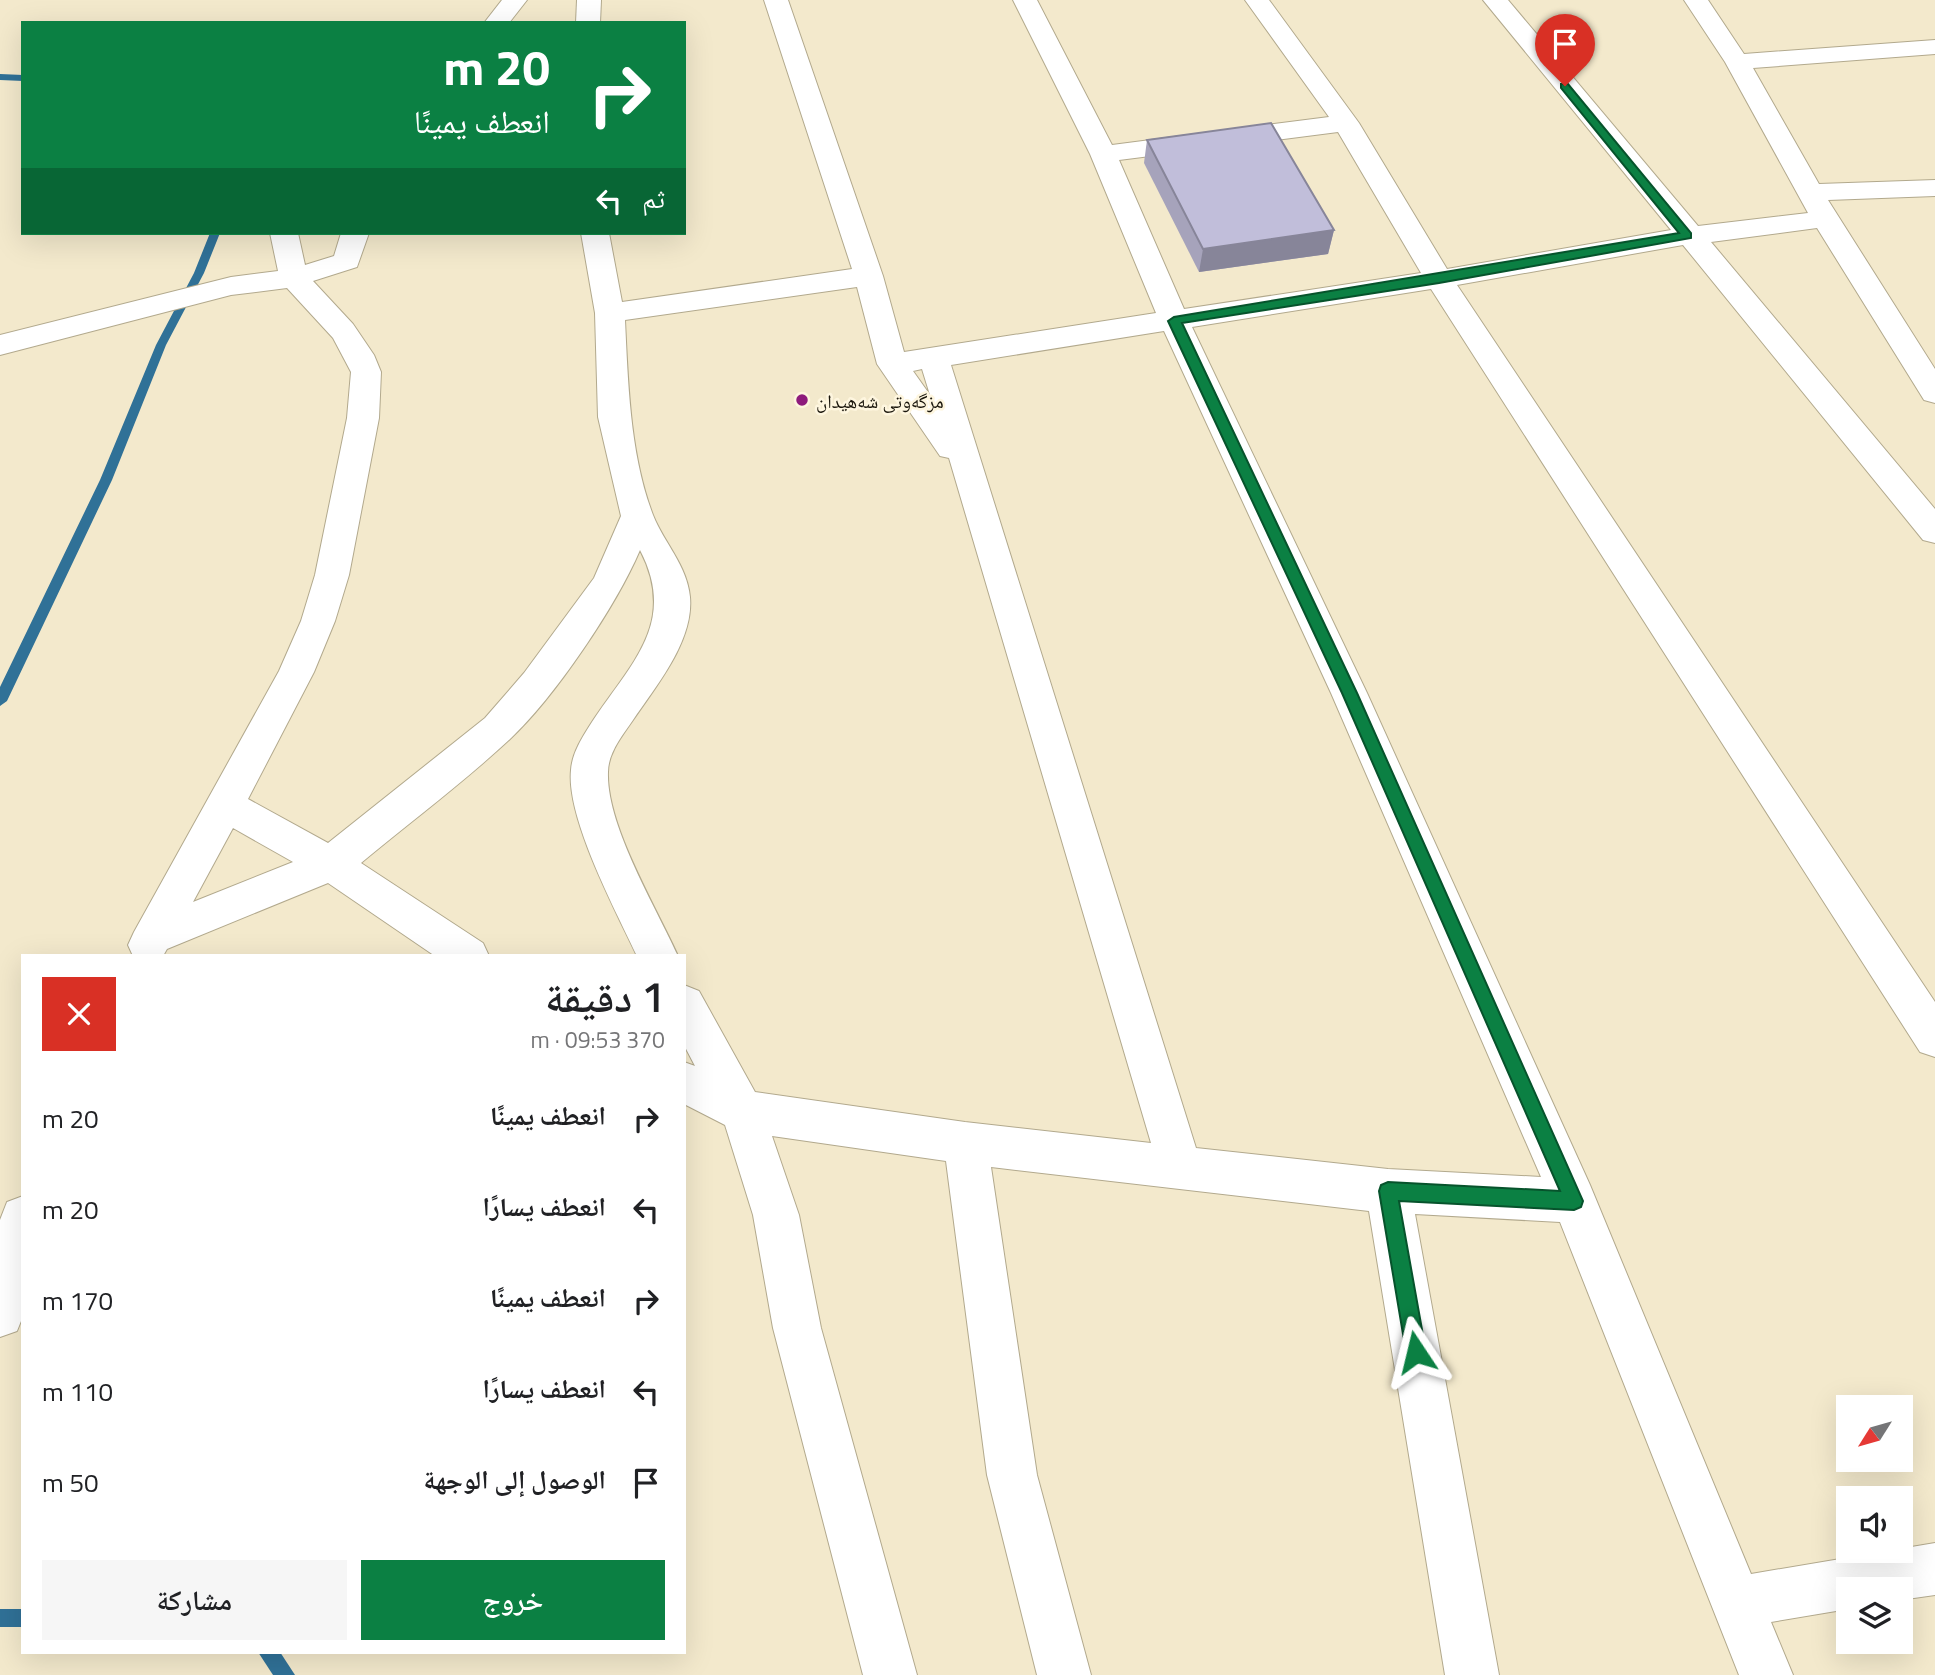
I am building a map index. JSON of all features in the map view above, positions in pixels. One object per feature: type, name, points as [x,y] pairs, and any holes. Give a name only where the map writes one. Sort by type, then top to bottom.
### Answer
[{"type":"street","points":[[498,21],[515,0]]},
{"type":"street","points":[[588,21],[589,0]]},
{"type":"street","points":[[776,0],[869,276],[892,364],[969,474]]},
{"type":"street","points":[[1025,0],[1103,154],[1174,321],[1349,693],[1574,1201],[1766,1675]]},
{"type":"street","points":[[1257,0],[1346,123],[1439,279],[1935,1038]]},
{"type":"street","points":[[1494,0],[1687,236],[1935,531]]},
{"type":"street","points":[[1696,0],[1737,61],[1825,219],[1935,393]]},
{"type":"street","points":[[1737,61],[1935,47]]},
{"type":"street","points":[[1103,154],[1346,123]]},
{"type":"street","points":[[1810,193],[1935,188]]},
{"type":"street","points":[[892,364],[1439,279],[1687,236],[1825,219]]},
{"type":"street","points":[[148,946],[296,672],[318,621],[332,575],[363,418],[366,372],[359,355],[343,331],[294,278],[284,235]]},
{"type":"street","points":[[0,345],[230,286],[294,278],[347,261],[354,235]]},
{"type":"street","points":[[594,235],[610,313],[614,418],[637,516],[668,577],[674,600],[668,629],[637,687],[594,752],[589,783],[635,911],[657,954]]},
{"type":"street","points":[[610,313],[869,276]]},
{"type":"street","points":[[934,358],[1180,1167]]},
{"type":"street","points":[[148,946],[331,864],[466,756],[521,701],[609,583],[637,516]]},
{"type":"street","points":[[226,805],[331,864],[466,954]]},
{"type":"street","points":[[686,1008],[742,1111],[776,1214],[797,1328],[890,1675]]},
{"type":"street","points":[[686,1083],[742,1111],[965,1143],[1388,1191],[1574,1201]]},
{"type":"street","points":[[965,1143],[1012,1475],[1064,1675]]},
{"type":"street","points":[[1388,1191],[1472,1675]]},
{"type":"street","points":[[0,1314],[21,1226]]},
{"type":"street","points":[[1737,1602],[1935,1569]]},
{"type":"building","points":[[1271,123],[1334,230],[1203,249],[1147,140]]},
{"type":"waterway","points":[[0,77],[21,78]]},
{"type":"waterway","points":[[0,701],[106,480],[161,345],[199,273],[214,235]]},
{"type":"waterway","points":[[0,1618],[21,1618]]},
{"type":"waterway","points":[[269,1654],[285,1675]]},
{"type":"place","name":"مزگەوتی شەهیدان","points":[[802,400]]},
{"type":"route","points":[[1416,1352],[1388,1191],[1574,1201],[1349,693],[1174,321],[1687,236],[1565,86]]}]
